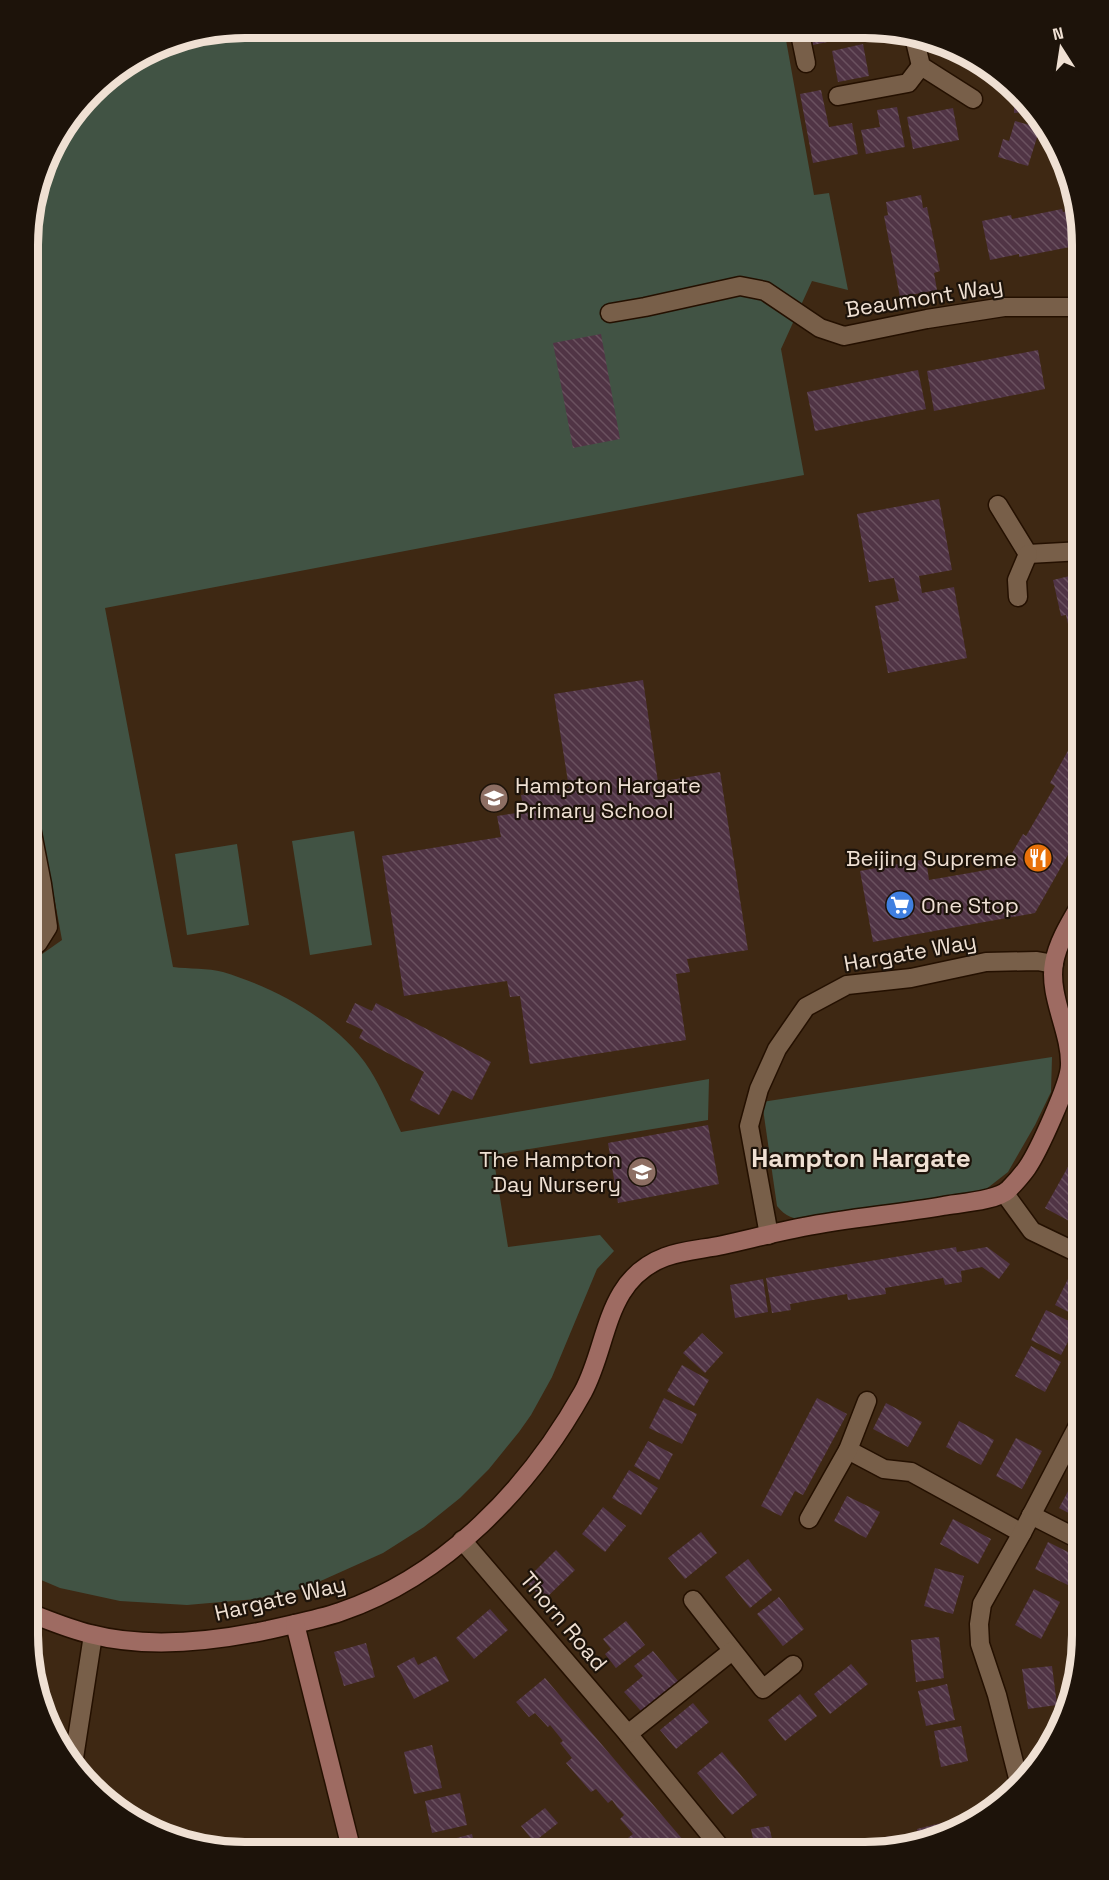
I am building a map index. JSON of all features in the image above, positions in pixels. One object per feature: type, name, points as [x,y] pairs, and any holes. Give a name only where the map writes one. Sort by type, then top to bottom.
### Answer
[{"type":"street","points":[[801,38],[806,63]]},
{"type":"street","points":[[916,44],[921,66],[973,99]]},
{"type":"street","points":[[838,96],[908,83],[921,66]]},
{"type":"street","name":"Beaumont Way","points":[[610,313],[740,285],[765,291],[819,328],[844,336],[927,319],[1004,307],[1072,307]]},
{"type":"street","points":[[998,505],[1028,554]]},
{"type":"street","points":[[1028,554],[1072,552]]},
{"type":"street","points":[[1018,597],[1017,580],[1028,554]]},
{"type":"street","points":[[38,863],[48,927],[38,943]]},
{"type":"street","points":[[1071,1250],[1032,1231],[1005,1194],[1029,1166],[1067,1083],[1071,1065],[1054,985],[1054,964],[1061,940],[1072,921]]},
{"type":"street","name":"Hargate Way","points":[[769,1235],[749,1126],[759,1089],[777,1049],[806,1006],[847,985],[911,978],[986,962],[1037,961],[1054,964]]},
{"type":"street","name":"Hargate Way","points":[[38,1616],[93,1635],[163,1642],[231,1638],[340,1612],[412,1578],[483,1522],[522,1483],[557,1436],[586,1387],[624,1287],[643,1269],[666,1257],[806,1226],[907,1212],[1005,1194]]},
{"type":"street","points":[[809,1519],[848,1450],[867,1401]]},
{"type":"street","points":[[1017,1775],[997,1695],[980,1644],[979,1624],[982,1604],[1071,1439]]},
{"type":"street","points":[[848,1450],[884,1469],[911,1472],[1022,1533]]},
{"type":"street","points":[[1031,1515],[1071,1535]]},
{"type":"street","name":"Thorn Road","points":[[462,1540],[627,1734],[716,1843]]},
{"type":"street","points":[[693,1600],[763,1689],[793,1665]]},
{"type":"street","points":[[295,1624],[350,1843]]},
{"type":"street","points":[[75,1754],[93,1635]]},
{"type":"street","points":[[627,1734],[732,1651]]},
{"type":"green space","points":[[231,38],[786,38],[814,195],[829,193],[848,290],[812,281],[781,349],[804,475],[105,608],[173,967],[223,972],[243,979],[285,997],[324,1022],[342,1037],[370,1070],[401,1132],[709,1079],[708,1120],[493,1155],[508,1247],[600,1235],[614,1251],[597,1269],[552,1377],[531,1415],[489,1469],[460,1498],[424,1527],[383,1553],[305,1588],[256,1599],[187,1605],[120,1601],[60,1588],[38,1579],[38,957],[62,940],[38,809],[38,244],[39,217],[48,178],[65,141],[80,118],[108,89],[129,72],[165,53],[204,41]]},
{"type":"green space","points":[[354,831],[372,945],[310,955],[292,841]]},
{"type":"green space","points":[[237,844],[249,925],[187,935],[175,854]]},
{"type":"green space","points":[[1052,1057],[1051,1092],[1035,1125],[1008,1172],[985,1190],[807,1220],[790,1217],[777,1206],[762,1102]]},
{"type":"building","points":[[812,38],[846,38],[813,45]]},
{"type":"building","points":[[863,44],[869,76],[838,82],[832,51]]},
{"type":"building","points":[[821,90],[829,127],[852,123],[858,154],[813,163],[800,94]]},
{"type":"building","points":[[1014,101],[1024,112],[1014,113]]},
{"type":"building","points":[[897,107],[905,147],[866,154],[861,130],[880,127],[877,110]]},
{"type":"building","points":[[953,108],[959,140],[913,149],[907,117]]},
{"type":"building","points":[[1015,121],[1035,126],[1039,133],[1028,166],[998,157],[1003,139],[1009,141]]},
{"type":"building","points":[[921,195],[923,208],[927,207],[940,271],[934,273],[937,290],[900,297],[884,216],[888,215],[886,202]]},
{"type":"building","points":[[1062,209],[1063,212],[1069,210],[1072,250],[1070,250],[1070,247],[990,260],[982,221],[1011,215],[1012,219]]},
{"type":"building","points":[[601,334],[620,439],[573,448],[553,343]]},
{"type":"building","points":[[1038,350],[1045,389],[934,411],[927,371]]},
{"type":"building","points":[[918,370],[926,409],[815,431],[807,392]]},
{"type":"building","points":[[939,499],[952,570],[919,576],[922,593],[954,587],[967,658],[888,673],[875,606],[899,601],[894,578],[869,582],[857,514]]},
{"type":"building","points":[[1072,575],[1072,641],[1066,615],[1061,616],[1053,580]]},
{"type":"building","points":[[643,680],[658,782],[720,772],[748,950],[687,959],[690,972],[676,974],[686,1040],[530,1064],[520,996],[510,997],[507,981],[404,996],[382,856],[501,837],[497,816],[524,812],[521,795],[569,788],[554,694]]},
{"type":"building","points":[[1072,744],[1072,848],[1035,913],[873,942],[860,871],[926,859],[929,880],[1004,867],[1023,834],[1026,836],[1055,786],[1050,783]]},
{"type":"building","points":[[355,1003],[372,1011],[376,1003],[491,1062],[472,1100],[452,1090],[439,1115],[410,1100],[424,1072],[359,1038],[363,1030],[346,1022]]},
{"type":"building","points":[[708,1125],[719,1184],[618,1203],[608,1143]]},
{"type":"building","points":[[1069,1165],[1071,1166],[1071,1222],[1045,1208]]},
{"type":"building","points":[[956,1247],[957,1252],[987,1247],[1010,1264],[999,1279],[982,1267],[961,1271],[962,1282],[945,1285],[943,1278],[885,1288],[886,1294],[848,1300],[847,1294],[790,1304],[791,1310],[772,1313],[766,1278]]},
{"type":"building","points":[[1070,1275],[1071,1276],[1071,1313],[1055,1305]]},
{"type":"building","points":[[763,1279],[768,1312],[735,1318],[730,1285]]},
{"type":"building","points":[[1046,1310],[1071,1322],[1071,1336],[1061,1355],[1031,1340]]},
{"type":"building","points":[[702,1333],[723,1353],[705,1373],[683,1353]]},
{"type":"building","points":[[1031,1346],[1061,1362],[1045,1392],[1015,1376]]},
{"type":"building","points":[[682,1365],[709,1380],[694,1406],[667,1391]]},
{"type":"building","points":[[664,1398],[697,1414],[682,1444],[649,1428]]},
{"type":"building","points":[[817,1398],[847,1414],[803,1495],[795,1491],[781,1516],[761,1506]]},
{"type":"building","points":[[886,1403],[922,1422],[908,1447],[873,1429]]},
{"type":"building","points":[[959,1421],[994,1440],[981,1465],[946,1447]]},
{"type":"building","points":[[1016,1438],[1042,1451],[1022,1489],[996,1476]]},
{"type":"building","points":[[648,1441],[673,1454],[659,1480],[634,1466]]},
{"type":"building","points":[[629,1470],[658,1488],[641,1515],[612,1498]]},
{"type":"building","points":[[1071,1485],[1071,1514],[1059,1508]]},
{"type":"building","points":[[847,1496],[880,1512],[866,1538],[834,1521]]},
{"type":"building","points":[[603,1507],[626,1526],[605,1552],[582,1534]]},
{"type":"building","points":[[953,1519],[991,1539],[978,1564],[940,1544]]},
{"type":"building","points":[[701,1532],[717,1553],[685,1579],[668,1558]]},
{"type":"building","points":[[1048,1542],[1071,1554],[1071,1587],[1035,1569]]},
{"type":"building","points":[[556,1550],[575,1570],[544,1600],[525,1581]]},
{"type":"building","points":[[748,1559],[772,1590],[750,1608],[725,1577]]},
{"type":"building","points":[[935,1568],[964,1576],[953,1614],[924,1606]]},
{"type":"building","points":[[1034,1589],[1060,1602],[1041,1639],[1015,1625]]},
{"type":"building","points":[[779,1597],[804,1629],[783,1646],[757,1614]]},
{"type":"building","points":[[490,1609],[508,1630],[474,1659],[456,1638]]},
{"type":"building","points":[[626,1621],[645,1645],[616,1668],[605,1654],[611,1649],[603,1639]]},
{"type":"building","points":[[939,1637],[944,1678],[916,1682],[911,1640]]},
{"type":"building","points":[[366,1643],[375,1677],[344,1686],[334,1652]]},
{"type":"building","points":[[653,1651],[679,1682],[642,1712],[624,1692],[643,1676],[634,1666]]},
{"type":"building","points":[[436,1656],[449,1681],[414,1699],[397,1666],[414,1657],[418,1665]]},
{"type":"building","points":[[851,1664],[868,1684],[830,1714],[814,1694]]},
{"type":"building","points":[[1052,1666],[1057,1705],[1028,1709],[1022,1669]]},
{"type":"building","points":[[545,1678],[684,1841],[681,1843],[633,1843],[628,1838],[633,1834],[620,1819],[624,1815],[612,1800],[608,1803],[596,1789],[591,1792],[566,1763],[572,1758],[560,1743],[563,1741],[550,1725],[548,1727],[535,1713],[529,1717],[516,1702]]},
{"type":"building","points":[[947,1684],[955,1720],[926,1726],[918,1691]]},
{"type":"building","points":[[800,1694],[817,1716],[785,1741],[768,1720]]},
{"type":"building","points":[[693,1703],[709,1722],[676,1749],[660,1730]]},
{"type":"building","points":[[961,1726],[968,1761],[941,1767],[934,1731]]},
{"type":"building","points":[[432,1745],[442,1788],[414,1794],[404,1752]]},
{"type":"building","points":[[722,1752],[757,1795],[732,1815],[697,1773]]},
{"type":"building","points":[[460,1793],[467,1825],[432,1833],[425,1801]]},
{"type":"building","points":[[545,1808],[558,1823],[534,1842],[521,1826]]},
{"type":"building","points":[[949,1821],[950,1824],[918,1835],[917,1829]]},
{"type":"building","points":[[769,1826],[773,1843],[754,1843],[751,1829]]},
{"type":"building","points":[[472,1834],[474,1843],[441,1843]]},
{"type":"building","points":[[890,1836],[891,1841],[865,1843],[859,1843]]},
{"type":"place","name":"Hampton Hargate Primary School","points":[[494,798]]},
{"type":"place","name":"Beijing Supreme","points":[[1038,858]]},
{"type":"place","name":"One Stop","points":[[900,905]]},
{"type":"place","name":"The Hampton Day Nursery","points":[[642,1172]]},
{"type":"district","name":"Hampton Hargate","points":[[861,1158]]}]
